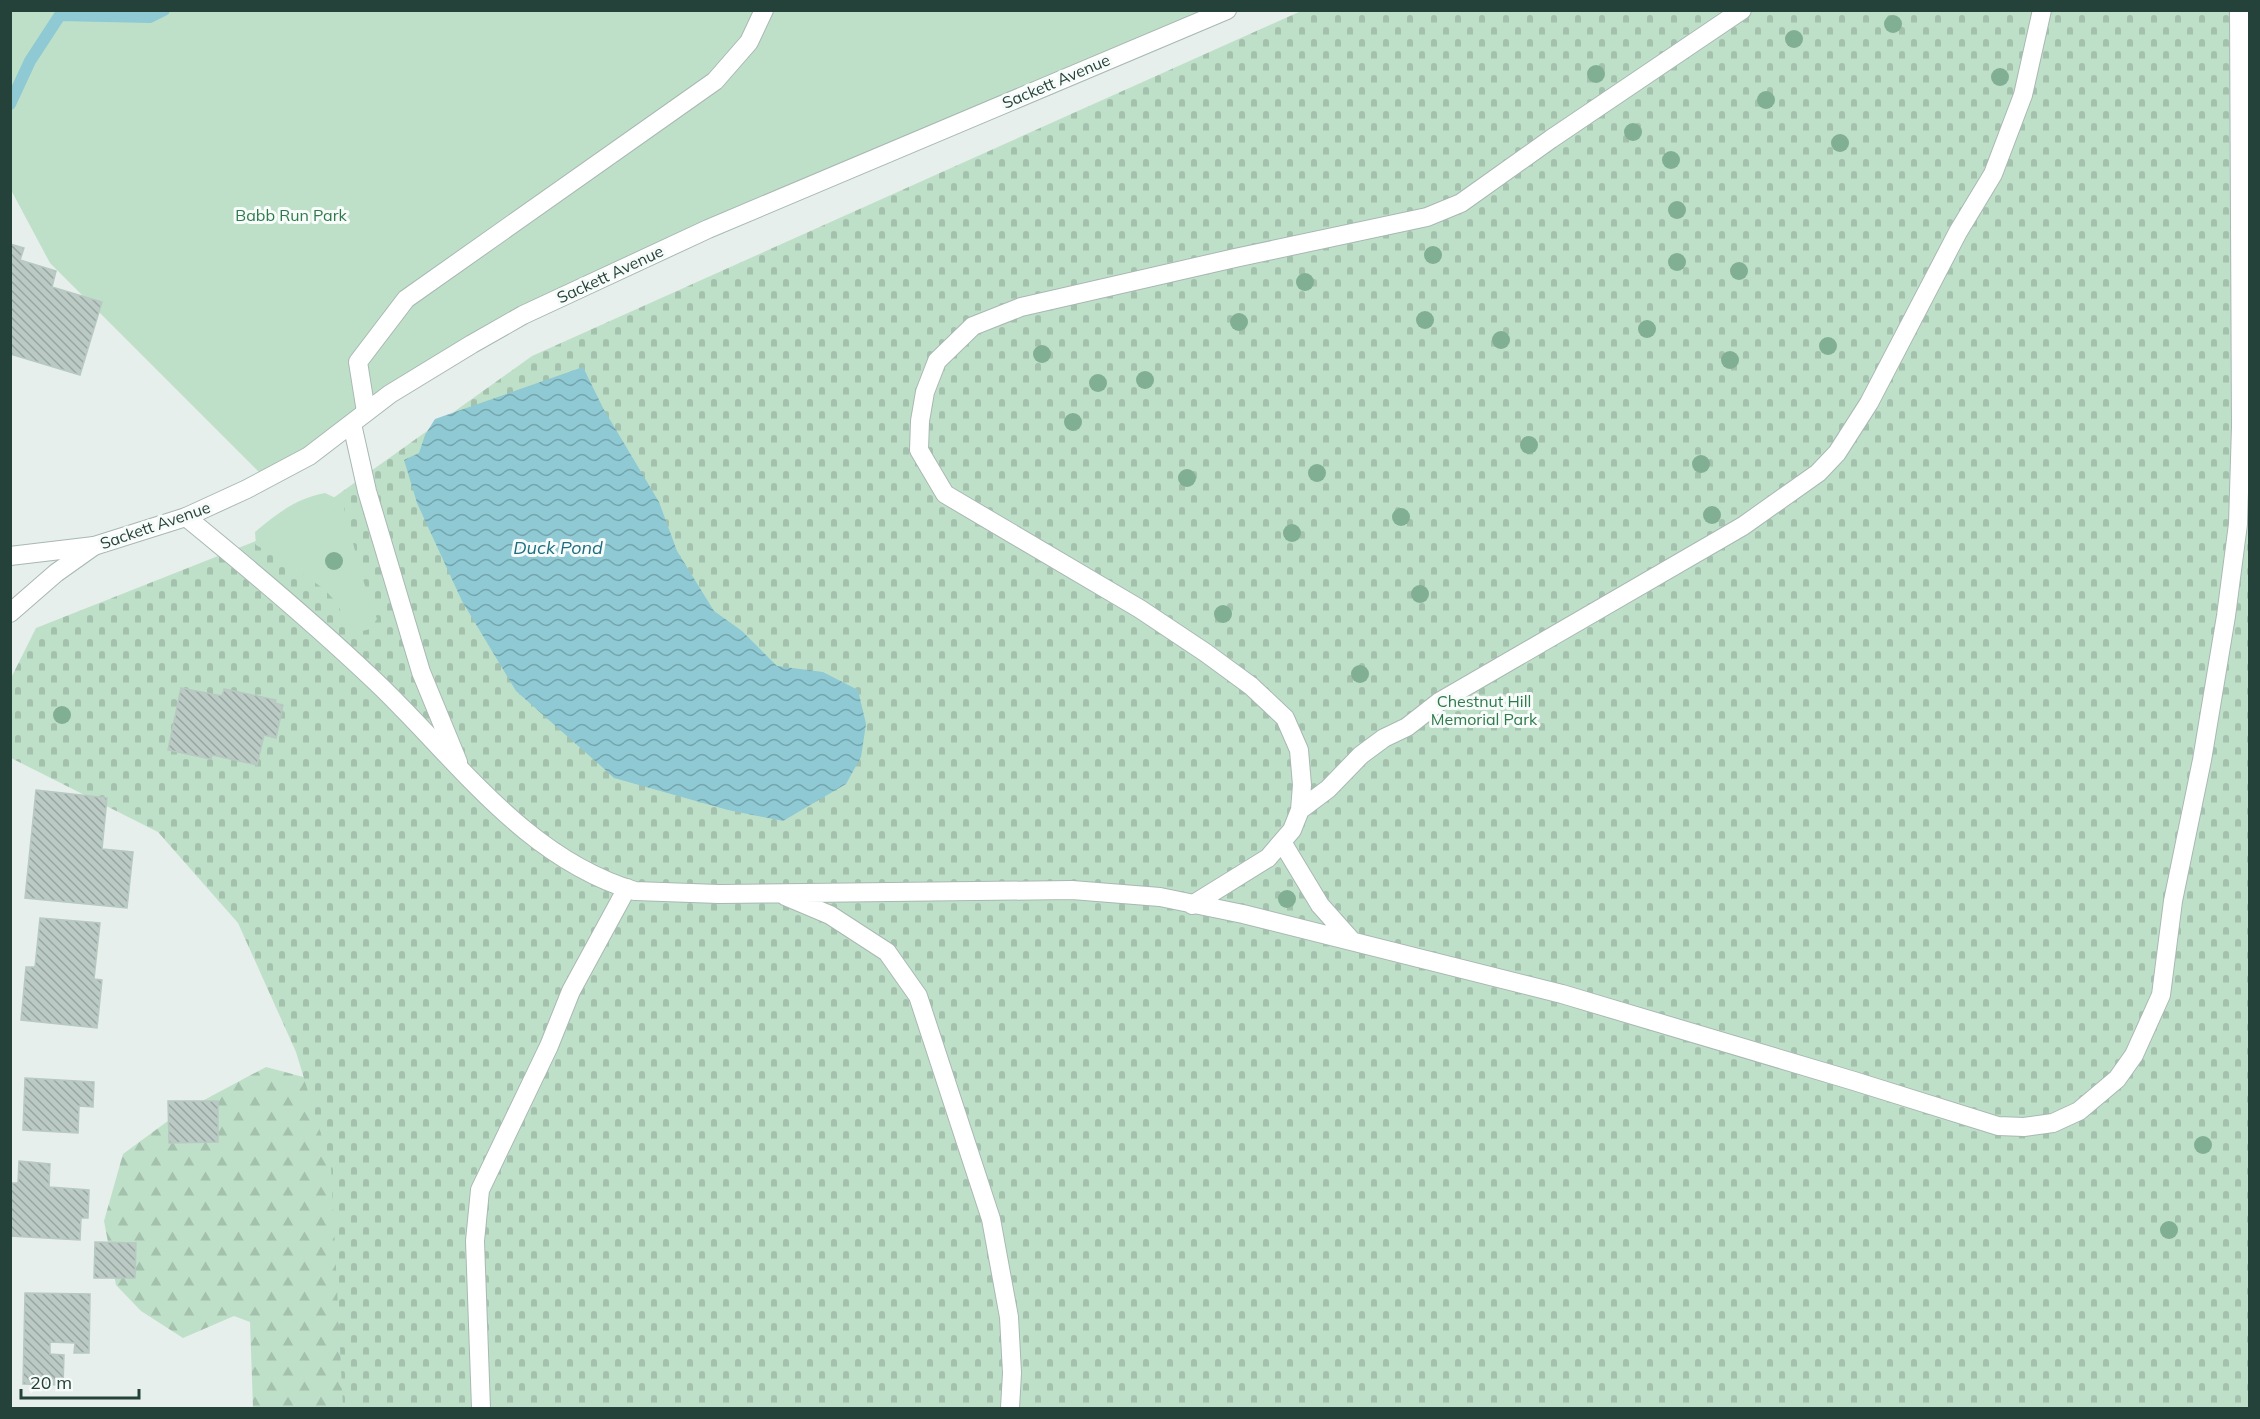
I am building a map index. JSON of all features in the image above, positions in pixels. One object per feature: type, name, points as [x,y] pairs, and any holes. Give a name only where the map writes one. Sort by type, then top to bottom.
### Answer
[{"type":"street","points":[[366,412],[358,362],[406,299],[715,81],[749,42],[764,10]]},
{"type":"street","name":"Sackett Avenue","points":[[10,556],[94,546],[186,517],[248,489],[309,456],[366,412],[472,344],[548,303],[760,207],[1227,10]]},
{"type":"street","points":[[1192,905],[1268,858],[1292,830],[1300,810],[1302,785],[1299,750],[1285,718],[1251,686],[1140,609],[945,494],[919,450],[920,421],[925,392],[937,360],[973,326],[1022,307],[1427,217],[1461,203],[1551,139],[1742,10]]},
{"type":"street","points":[[1300,810],[1328,789],[1361,755],[1384,738],[1407,727],[1439,702],[1743,526],[1818,472],[1837,453],[1869,403],[1958,232],[1993,174],[2023,95],[2042,10]]},
{"type":"street","points":[[186,517],[303,615],[377,682],[461,770],[538,842],[595,876],[635,891],[719,894],[1072,890],[1160,897],[1243,914],[1562,994],[1998,1126],[2024,1127],[2053,1123],[2079,1111],[2117,1079],[2134,1055],[2161,995],[2173,901],[2202,760],[2238,524],[2241,427],[2239,10]]},
{"type":"street","points":[[352,424],[367,491],[421,672],[461,770]]},
{"type":"street","points":[[10,613],[56,573],[94,546]]},
{"type":"street","points":[[1282,842],[1320,905],[1353,942]]},
{"type":"street","points":[[481,1408],[475,1241],[480,1190],[549,1046],[571,991],[627,888]]},
{"type":"street","points":[[778,893],[830,915],[888,952],[918,996],[991,1219],[1009,1317],[1012,1373],[1010,1408]]},
{"type":"green space","name":"Babb Run Park","points":[[1224,10],[548,303],[266,479],[50,263],[11,190],[10,11]]},
{"type":"green space","name":"Chestnut Hill Memorial Park","points":[[1301,11],[2249,11],[2249,1408],[343,1408],[331,1167],[296,1052],[238,923],[158,832],[11,758],[10,680],[36,628],[294,526],[532,356]]},
{"type":"green space","points":[[325,493],[342,501],[362,575],[377,619],[370,629],[359,632],[346,623],[337,603],[324,589],[286,562],[256,545],[255,532],[271,519],[296,503]]},
{"type":"green space","points":[[266,1067],[389,1100],[455,1408],[253,1408],[250,1322],[234,1316],[183,1338],[141,1311],[116,1285],[104,1221],[123,1154],[176,1115]]},
{"type":"water","name":"Duck Pond","points":[[583,367],[603,408],[659,502],[677,551],[714,611],[742,631],[777,666],[823,672],[858,690],[866,724],[861,757],[846,784],[783,821],[728,810],[614,778],[516,691],[462,601],[417,503],[404,460],[419,453],[425,435],[435,419]]},
{"type":"building","points":[[10,244],[24,248],[20,260],[56,271],[52,287],[102,302],[80,375],[10,354]]},
{"type":"building","points":[[181,688],[222,696],[224,689],[276,700],[275,703],[283,705],[276,738],[264,735],[257,765],[212,755],[211,759],[168,750]]},
{"type":"building","points":[[36,790],[107,798],[102,849],[133,852],[127,908],[25,898]]},
{"type":"building","points":[[40,918],[100,923],[94,979],[102,980],[97,1028],[21,1020],[26,967],[35,967]]},
{"type":"building","points":[[25,1078],[94,1082],[93,1107],[79,1106],[78,1133],[23,1130]]},
{"type":"building","points":[[168,1101],[218,1101],[218,1142],[169,1143]]},
{"type":"building","points":[[19,1161],[50,1164],[49,1187],[89,1190],[88,1218],[81,1218],[80,1240],[10,1236],[11,1183],[18,1183]]},
{"type":"building","points":[[95,1242],[136,1243],[135,1278],[94,1278]]},
{"type":"building","points":[[25,1293],[90,1294],[89,1353],[74,1353],[75,1343],[50,1342],[50,1354],[64,1355],[63,1385],[23,1384]]},
{"type":"waterway","points":[[10,104],[30,61],[60,15],[150,17],[164,10]]}]
